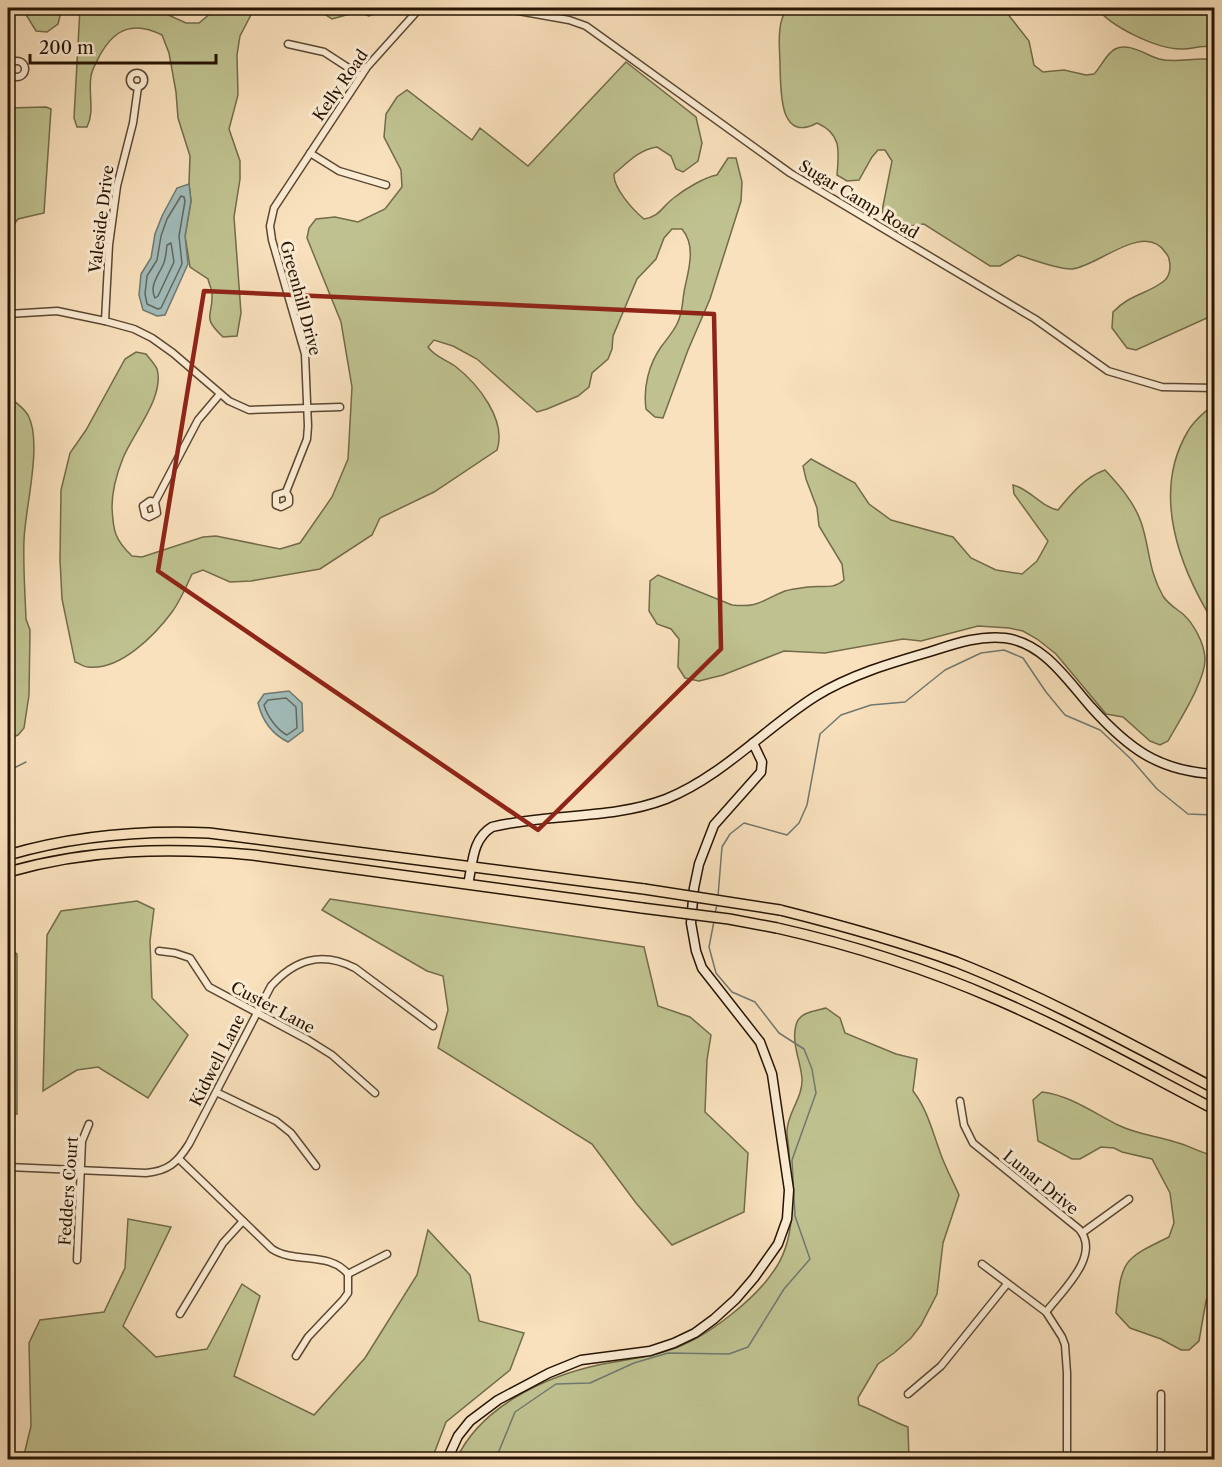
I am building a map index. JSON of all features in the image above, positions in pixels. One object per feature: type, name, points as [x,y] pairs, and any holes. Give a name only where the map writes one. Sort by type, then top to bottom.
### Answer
[{"type":"main road","points":[[468,884],[477,843],[483,832],[492,826],[646,806],[666,799],[701,781],[815,697],[843,681],[902,660],[970,640],[1004,638],[1027,644],[1063,675],[1112,729],[1144,754],[1171,768],[1215,774]]},
{"type":"main road","points":[[447,1460],[458,1436],[470,1421],[498,1400],[549,1373],[581,1360],[650,1351],[694,1333],[736,1299],[771,1255],[783,1232],[789,1190],[769,1064],[760,1042],[702,968],[691,923],[699,864],[714,825],[761,772],[762,762],[753,743]]},
{"type":"main road","points":[[8,855],[88,837],[182,832],[250,837],[644,889],[780,910],[876,935],[957,963],[1044,1001],[1215,1088]]},
{"type":"main road","points":[[8,872],[57,859],[91,854],[193,849],[253,855],[729,919],[777,928],[859,948],[951,980],[1048,1023],[1215,1109]]},
{"type":"street","name":"Kelly Road","points":[[289,184],[361,76],[420,8]]},
{"type":"street","name":"Sugar Camp Road","points":[[501,8],[569,20],[586,26],[790,173],[1035,319],[1108,371],[1149,385],[1215,388]]},
{"type":"street","points":[[288,44],[324,52],[361,76]]},
{"type":"street","points":[[8,55],[12,63]]},
{"type":"street","name":"Valeside Drive","points":[[105,321],[109,246],[117,186],[123,154],[133,123],[138,87]]},
{"type":"street","points":[[310,153],[339,171],[386,185]]},
{"type":"street","name":"Greenhill Drive","points":[[285,492],[307,439],[308,408],[303,347],[270,226],[274,208],[289,184]]},
{"type":"street","points":[[8,314],[57,311],[134,329],[173,353],[219,394],[235,405],[249,410],[340,407]]},
{"type":"street","points":[[155,502],[198,420],[219,394]]},
{"type":"street","name":"Custer Lane","points":[[159,951],[190,958],[209,987],[332,1055],[375,1093]]},
{"type":"street","name":"Kidwell Lane","points":[[179,1160],[271,986],[283,973],[308,960],[324,959],[344,962],[433,1026]]},
{"type":"street","points":[[216,1092],[276,1121],[291,1133],[316,1166]]},
{"type":"street","name":"Lunar Drive","points":[[960,1101],[964,1125],[973,1143],[1082,1233],[1087,1250],[1084,1263],[1046,1312]]},
{"type":"street","name":"Fedders Court","points":[[77,1260],[82,1141],[89,1124]]},
{"type":"street","points":[[8,1167],[146,1173],[163,1170],[179,1160],[278,1253],[336,1262],[348,1274],[348,1293],[308,1337],[296,1356]]},
{"type":"street","points":[[1082,1233],[1129,1199]]},
{"type":"street","points":[[180,1314],[223,1243],[243,1221]]},
{"type":"street","points":[[348,1274],[387,1254]]},
{"type":"street","points":[[982,1264],[1046,1312],[1058,1329],[1065,1345],[1067,1460]]},
{"type":"street","points":[[908,1394],[941,1366],[1006,1284]]},
{"type":"street","points":[[1158,1460],[1161,1450],[1161,1394]]},
{"type":"highlighted area","points":[[204,291],[714,314],[721,649],[538,830],[158,571]]},
{"type":"green space","points":[[22,8],[62,8],[58,24],[47,32],[36,31]]},
{"type":"green space","points":[[80,8],[153,8],[186,23],[199,23],[217,8],[259,8],[252,13],[240,36],[237,55],[238,95],[229,129],[240,161],[240,179],[234,217],[241,313],[237,336],[223,337],[212,325],[210,317],[212,292],[208,279],[190,267],[185,236],[191,201],[190,156],[178,118],[169,53],[162,35],[143,28],[134,28],[119,33],[112,39],[100,55],[92,73],[91,115],[87,127],[77,127],[74,118]]},
{"type":"green space","points":[[315,8],[387,8],[369,16],[357,12],[332,19]]},
{"type":"green space","points":[[790,8],[1003,8],[1029,41],[1034,65],[1043,72],[1064,70],[1086,75],[1094,74],[1109,54],[1120,47],[1132,48],[1166,60],[1214,60],[1214,318],[1209,317],[1136,350],[1127,348],[1112,328],[1113,312],[1126,301],[1158,285],[1168,277],[1169,258],[1156,244],[1145,241],[1133,243],[1072,269],[1053,266],[1018,255],[1000,266],[990,266],[924,224],[902,227],[885,217],[882,211],[892,161],[885,150],[878,150],[859,180],[847,181],[837,175],[838,151],[831,132],[817,123],[804,127],[795,126],[788,120],[782,99],[779,36],[782,17]]},
{"type":"green space","points":[[1097,8],[1214,8],[1214,46],[1181,49],[1160,45],[1123,29]]},
{"type":"green space","points":[[626,62],[696,117],[702,143],[698,161],[683,172],[676,169],[671,156],[657,147],[639,154],[614,174],[620,192],[635,210],[644,219],[654,216],[684,190],[717,175],[728,158],[736,158],[742,182],[741,201],[710,299],[663,418],[655,417],[646,409],[645,392],[653,361],[679,320],[681,312],[690,251],[687,236],[682,229],[672,229],[664,238],[656,259],[637,279],[613,336],[608,359],[592,373],[589,387],[578,396],[537,412],[477,359],[453,346],[434,340],[428,347],[473,382],[488,404],[498,427],[497,450],[434,492],[380,518],[372,535],[320,569],[251,581],[230,582],[203,570],[192,574],[172,612],[136,650],[100,667],[86,667],[75,662],[62,599],[61,490],[70,453],[86,430],[125,359],[136,352],[146,354],[157,369],[158,380],[152,403],[123,458],[114,488],[112,507],[114,529],[118,540],[126,550],[132,556],[142,557],[203,537],[216,536],[280,549],[300,543],[332,497],[348,459],[352,387],[341,322],[307,238],[309,228],[316,219],[335,217],[358,222],[385,209],[402,187],[401,170],[384,137],[386,114],[397,97],[407,90],[472,140],[480,128],[528,166]]},
{"type":"green space","points":[[46,107],[51,109],[44,213],[18,219],[8,232],[8,108]]},
{"type":"green space","points":[[8,396],[28,415],[32,427],[34,458],[24,550],[26,619],[30,630],[29,695],[24,728],[18,735],[8,739]]},
{"type":"green space","points":[[1214,404],[1214,494],[1211,520],[1214,545],[1214,623],[1190,578],[1181,554],[1174,529],[1171,504],[1172,479],[1177,455],[1190,427]]},
{"type":"green space","points":[[811,459],[855,483],[869,504],[891,520],[953,537],[971,558],[996,570],[1022,574],[1037,561],[1048,541],[1014,494],[1013,485],[1058,510],[1073,492],[1105,470],[1126,494],[1138,515],[1154,577],[1163,596],[1191,623],[1198,634],[1204,652],[1204,667],[1197,689],[1168,741],[1160,745],[1150,741],[1123,717],[1106,714],[1056,654],[1023,631],[1009,628],[978,626],[921,641],[903,639],[825,653],[784,651],[723,675],[699,681],[685,678],[678,667],[679,639],[671,629],[657,624],[649,611],[650,581],[658,575],[732,605],[741,606],[760,602],[788,590],[832,586],[844,580],[842,564],[819,526],[817,508],[806,479],[803,466]]},
{"type":"green space","points":[[330,899],[644,947],[658,1006],[690,1017],[711,1035],[707,1060],[705,1112],[748,1153],[744,1212],[672,1245],[636,1203],[592,1144],[438,1048],[448,1010],[443,976],[427,971],[322,910]]},
{"type":"green space","points":[[137,901],[154,909],[150,941],[152,998],[188,1035],[148,1098],[98,1067],[77,1070],[43,1091],[47,935],[61,911]]},
{"type":"green space","points":[[8,946],[17,954],[17,1114],[8,1114]]},
{"type":"green space","points":[[826,1008],[840,1018],[845,1033],[896,1054],[917,1059],[913,1091],[926,1112],[942,1158],[959,1195],[943,1243],[937,1294],[921,1325],[911,1338],[878,1364],[858,1398],[859,1405],[908,1427],[909,1459],[456,1460],[467,1441],[481,1424],[516,1397],[556,1377],[577,1370],[638,1358],[678,1347],[730,1316],[765,1283],[781,1259],[792,1215],[787,1131],[789,1118],[802,1086],[795,1046],[796,1025],[800,1017]]},
{"type":"green space","points":[[1042,1092],[1072,1101],[1125,1128],[1214,1155],[1214,1284],[1206,1301],[1199,1341],[1189,1350],[1181,1350],[1161,1339],[1130,1328],[1116,1313],[1120,1282],[1127,1264],[1141,1251],[1169,1237],[1174,1223],[1170,1193],[1152,1159],[1114,1148],[1101,1147],[1080,1159],[1072,1159],[1038,1141],[1033,1100]]},
{"type":"green space","points":[[128,1219],[171,1227],[123,1326],[156,1357],[207,1349],[242,1284],[260,1296],[234,1376],[314,1415],[365,1358],[417,1275],[428,1230],[470,1275],[479,1321],[524,1333],[510,1370],[446,1422],[432,1459],[23,1459],[31,1426],[29,1343],[40,1320],[104,1312],[125,1268]]},
{"type":"water","points":[[189,184],[191,201],[185,236],[188,264],[165,315],[157,316],[143,310],[139,295],[141,274],[151,258],[155,234],[162,216],[177,188]]},
{"type":"water","points":[[289,691],[302,703],[303,731],[288,742],[268,726],[258,703],[264,694]]},
{"type":"waterway","points":[[718,896],[722,847],[730,834],[744,823],[787,835],[799,823],[807,805],[820,734],[841,715],[871,705],[905,702],[945,670],[981,653],[1004,650],[1023,658],[1065,715],[1100,730],[1131,759],[1157,789],[1188,814],[1214,815]]},
{"type":"waterway","points":[[8,771],[26,762]]},
{"type":"waterway","points":[[715,914],[717,904]]},
{"type":"waterway","points":[[491,1460],[499,1451],[515,1412],[556,1384],[590,1383],[634,1363],[668,1353],[729,1354],[748,1347],[784,1289],[810,1259],[795,1216],[792,1160],[816,1093],[812,1069],[804,1049],[779,1033],[755,1002],[732,992],[716,973],[709,947],[714,921]]}]
